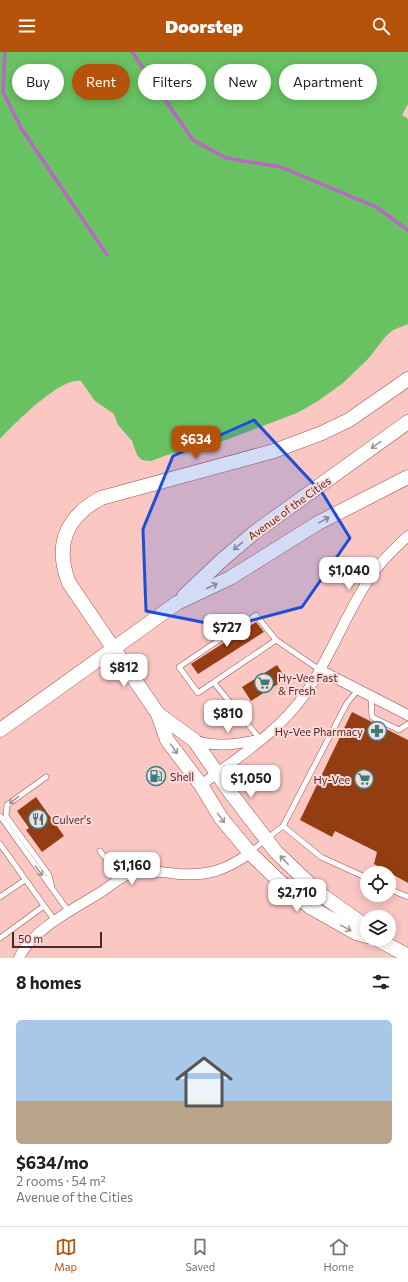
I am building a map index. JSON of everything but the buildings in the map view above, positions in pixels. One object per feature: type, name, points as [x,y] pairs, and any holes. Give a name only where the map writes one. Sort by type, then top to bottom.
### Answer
[{"type":"street","points":[[360,934],[310,906],[278,880],[250,853],[221,818],[201,785],[167,740],[158,714],[69,583],[63,560],[64,535],[69,524],[86,506],[101,498],[274,451],[322,433],[349,420],[408,379]]},
{"type":"street","name":"Avenue of the Cities","points":[[12,721],[177,603],[222,560],[255,532],[408,422]]},
{"type":"street","name":"Avenue of the Cities","points":[[177,603],[230,578],[269,552],[318,523],[408,477]]},
{"type":"street","points":[[201,785],[260,740],[294,709],[320,670],[348,616],[372,575],[408,536]]},
{"type":"street","points":[[320,670],[408,715]]},
{"type":"street","points":[[158,714],[194,740],[205,744],[216,746],[260,740]]},
{"type":"street","points":[[194,740],[266,840],[289,866],[319,893],[360,922]]},
{"type":"street","points":[[19,958],[34,938],[55,921],[127,875],[154,871],[181,874],[208,873],[232,866],[250,853]]},
{"type":"street","points":[[390,946],[408,956]]},
{"type":"lane","points":[[276,640],[198,693],[180,667],[256,616],[276,640],[320,670]]},
{"type":"lane","points":[[214,683],[260,740]]},
{"type":"lane","points":[[250,853],[283,826],[347,703],[359,689]]},
{"type":"lane","points":[[371,695],[372,717],[399,730],[408,724]]},
{"type":"lane","points":[[46,777],[8,805],[6,816],[49,875],[52,888]]},
{"type":"lane","points":[[0,816],[69,912]]},
{"type":"lane","points":[[283,826],[321,857],[360,875]]},
{"type":"lane","points":[[0,844],[55,921]]},
{"type":"lane","points":[[100,850],[121,879]]},
{"type":"lane","points":[[0,898],[25,880]]},
{"type":"lane","points":[[396,892],[408,897]]},
{"type":"lane","points":[[0,938],[44,906]]},
{"type":"highlighted area","points":[[254,420],[323,494],[350,538],[302,607],[227,627],[146,611],[143,529],[173,456]]},
{"type":"green space","points":[[0,52],[408,52],[408,104],[402,115],[408,119],[408,324],[393,330],[386,336],[368,359],[343,383],[318,401],[297,413],[226,440],[167,455],[151,461],[142,460],[137,455],[132,441],[118,425],[114,414],[95,401],[81,381],[72,381],[50,393],[38,402],[0,439]]},
{"type":"waterway","points":[[5,52],[3,92],[21,128],[107,255]]},
{"type":"waterway","points":[[132,52],[193,140],[226,158],[281,167],[376,207],[408,230]]},
{"type":"place","name":"Hy-Vee Fast & Fresh","points":[[264,683]]},
{"type":"place","name":"Hy-Vee Pharmacy","points":[[377,731]]},
{"type":"place","name":"Shell","points":[[156,776]]},
{"type":"place","name":"Hy-Vee","points":[[364,779]]},
{"type":"place","name":"Culver's","points":[[38,819]]}]
